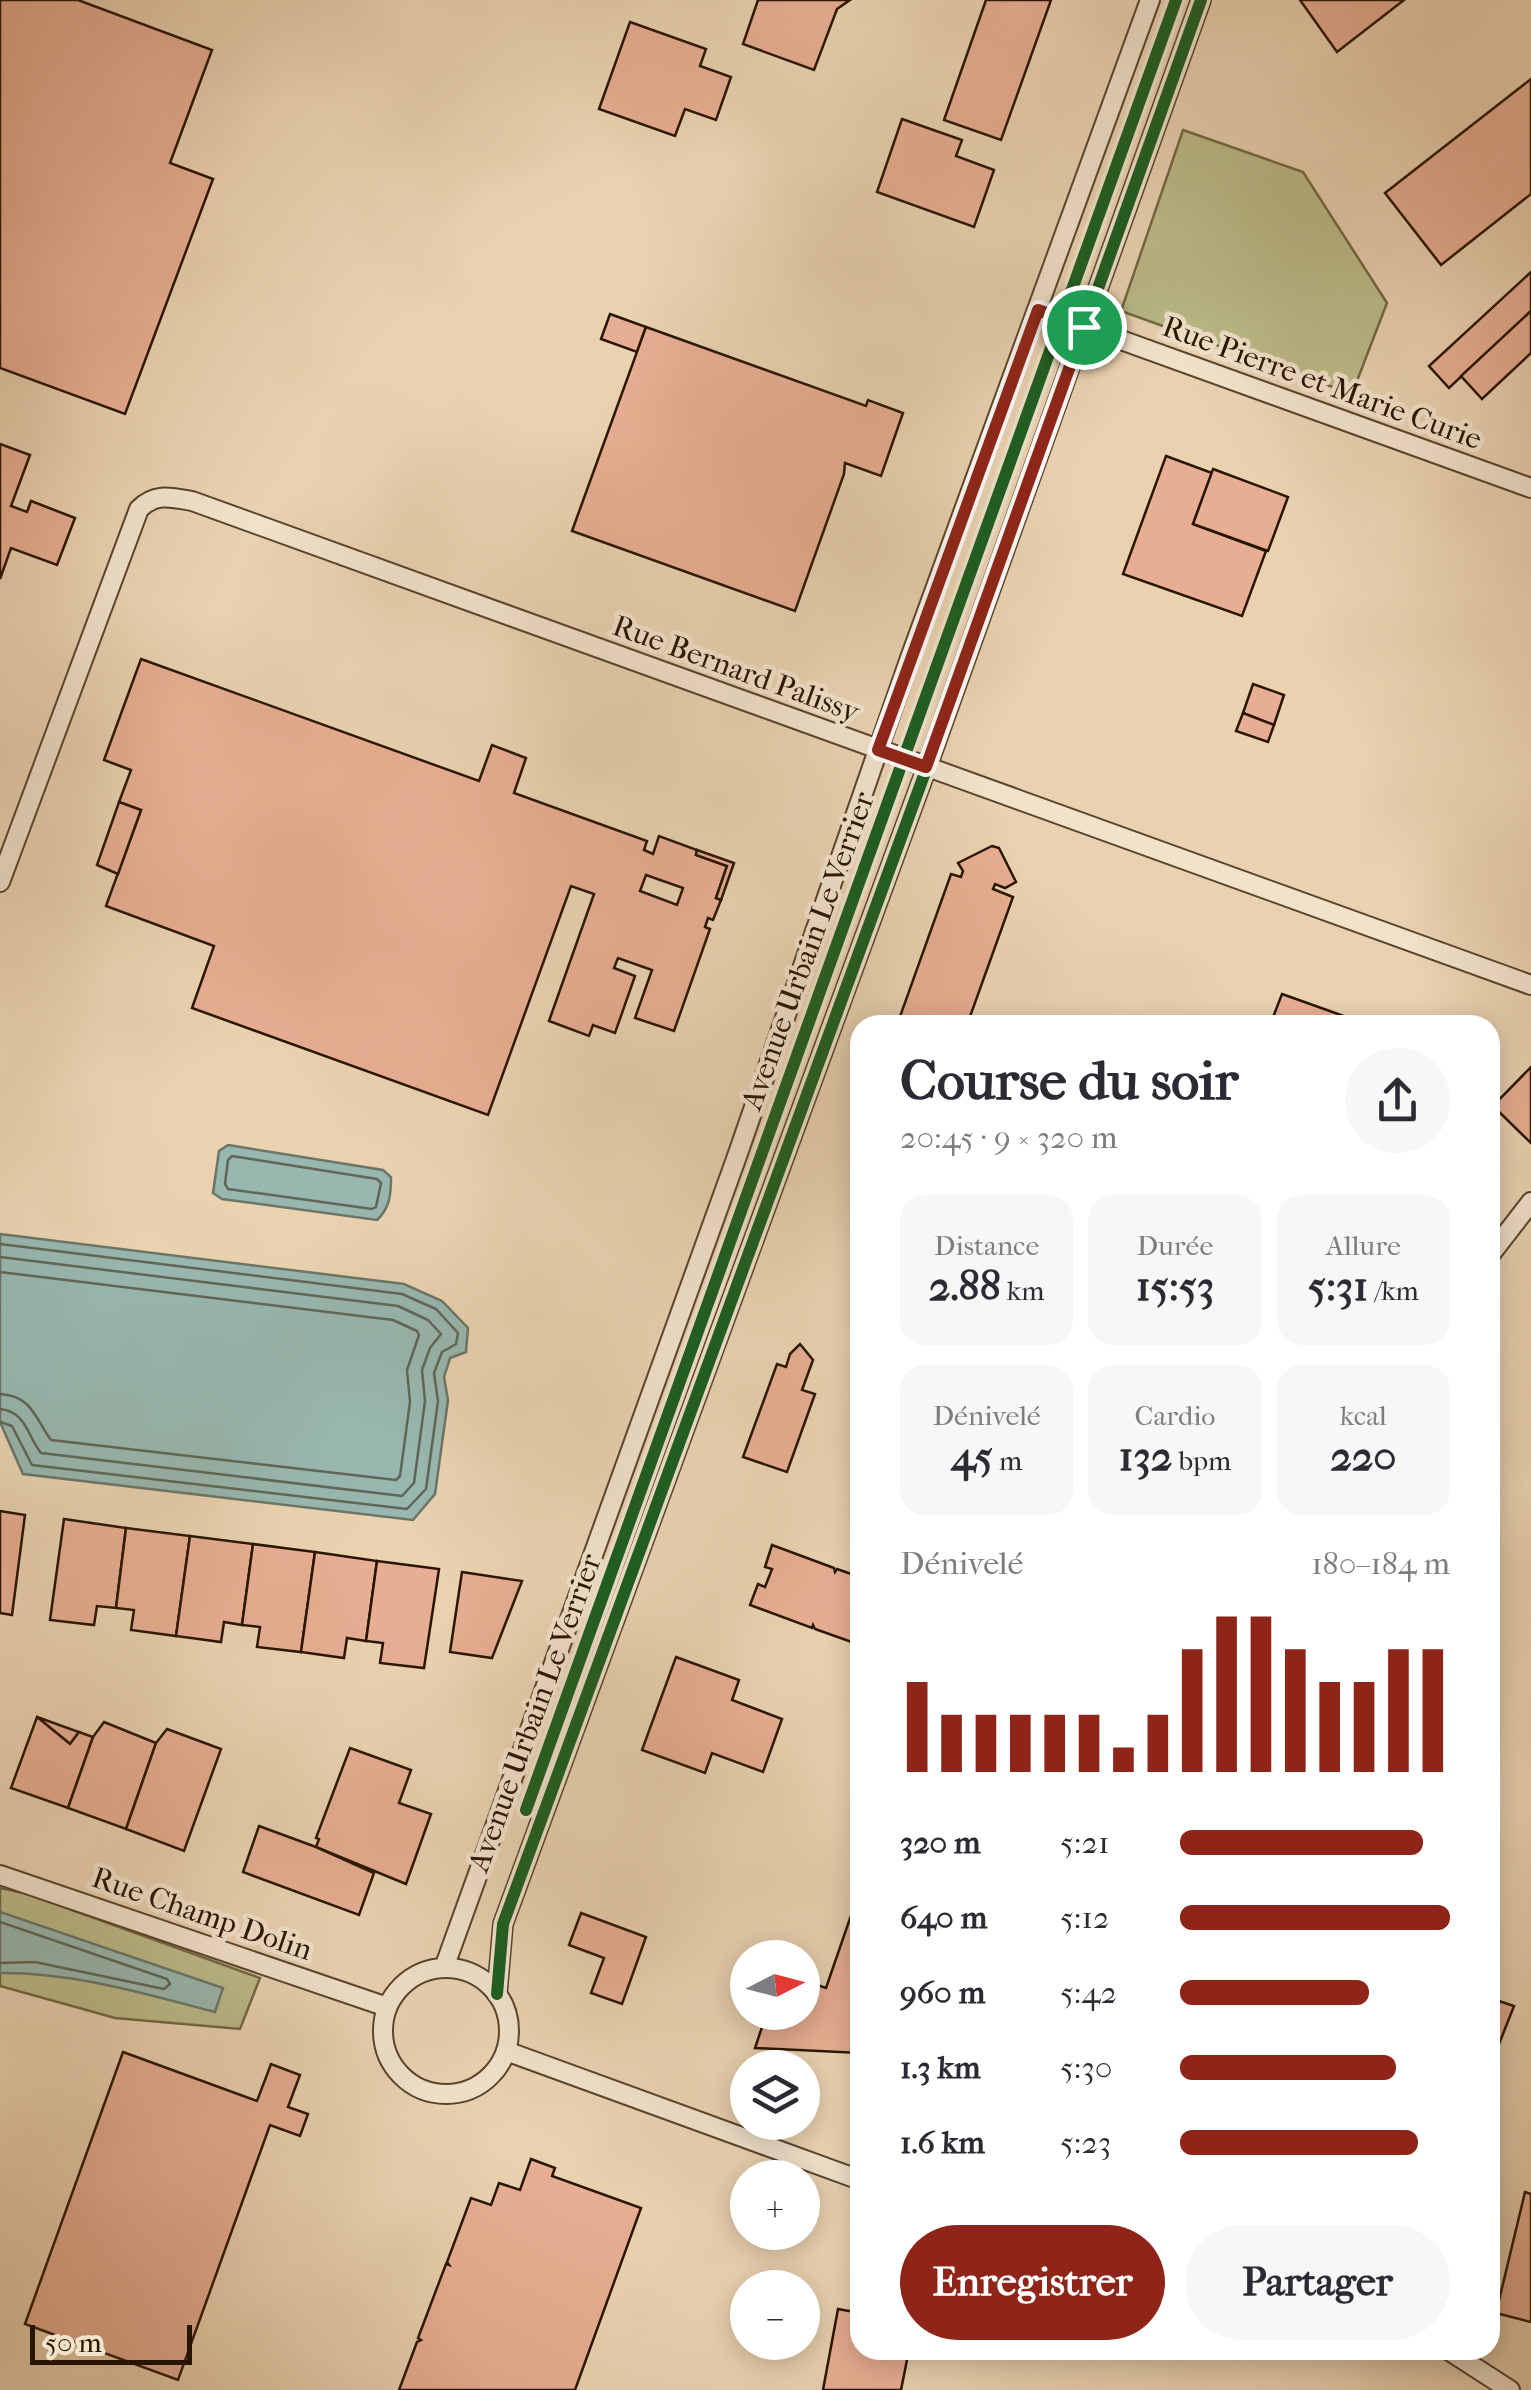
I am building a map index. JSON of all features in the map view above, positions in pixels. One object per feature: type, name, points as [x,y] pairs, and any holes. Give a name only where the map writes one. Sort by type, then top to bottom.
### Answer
[{"type":"street","name":"Avenue Urbain Le Verrier","points":[[444,1968],[1150,0]]},
{"type":"street","name":"Avenue Urbain Le Verrier","points":[[497,1994],[503,1924],[926,767],[1201,0]]},
{"type":"street","name":"Rue Pierre et Marie Curie","points":[[1038,310],[1531,488]]},
{"type":"street","name":"Rue Bernard Palissy","points":[[0,882],[139,509],[148,500],[162,496],[192,501],[1531,985]]},
{"type":"street","points":[[1500,1242],[1531,1202]]},
{"type":"street","name":"Rue Champ Dolin","points":[[0,1875],[387,2007]]},
{"type":"street","points":[[444,1968],[464,1970],[483,1980],[497,1994],[506,2012],[506,2052],[496,2070],[481,2084],[463,2092],[442,2094],[422,2090],[405,2079],[392,2063],[385,2044],[387,2007],[410,1980],[444,1968]]},
{"type":"street","points":[[506,2052],[850,2176]]},
{"type":"street","points":[[1464,2360],[1510,2390]]},
{"type":"green space","points":[[1183,130],[1303,172],[1387,303],[1352,394],[1121,311]]},
{"type":"green space","points":[[0,1888],[28,1894],[260,1978],[240,2029],[115,2018],[0,1986]]},
{"type":"water","points":[[228,1145],[383,1170],[391,1177],[387,1206],[377,1220],[222,1199],[213,1193],[219,1151]]},
{"type":"water","points":[[0,1234],[404,1284],[442,1301],[468,1328],[466,1352],[450,1358],[444,1377],[448,1400],[435,1494],[413,1520],[23,1474],[0,1422]]},
{"type":"water","points":[[0,1912],[223,1988],[215,2012],[82,1980],[0,1973]]},
{"type":"building","points":[[0,0],[78,0],[212,50],[170,163],[213,179],[125,414],[0,368]]},
{"type":"building","points":[[758,0],[850,0],[837,9],[814,70],[743,44]]},
{"type":"building","points":[[986,0],[1051,0],[1001,140],[944,120]]},
{"type":"building","points":[[1300,0],[1404,0],[1337,52]]},
{"type":"building","points":[[630,22],[706,49],[700,66],[731,77],[716,120],[685,109],[675,136],[599,109]]},
{"type":"building","points":[[1531,79],[1531,194],[1441,265],[1385,193]]},
{"type":"building","points":[[902,119],[962,140],[956,156],[994,170],[974,227],[877,192]]},
{"type":"building","points":[[1531,272],[1531,311],[1449,388],[1429,366]]},
{"type":"building","points":[[1531,311],[1531,353],[1482,399],[1461,376]]},
{"type":"building","points":[[610,314],[646,327],[637,352],[601,339]]},
{"type":"building","points":[[646,327],[866,406],[868,400],[903,413],[881,476],[845,463],[795,611],[572,531]]},
{"type":"building","points":[[0,444],[30,455],[11,506],[27,512],[31,501],[75,518],[57,565],[11,548],[0,579]]},
{"type":"building","points":[[1166,456],[1212,473],[1193,524],[1266,551],[1242,616],[1123,574]]},
{"type":"building","points":[[1213,469],[1288,497],[1268,551],[1193,524]]},
{"type":"building","points":[[141,659],[479,781],[492,745],[526,758],[514,793],[647,841],[644,850],[653,854],[659,836],[697,850],[696,855],[727,866],[716,898],[721,900],[713,920],[708,918],[705,927],[710,929],[674,1031],[635,1018],[652,970],[618,958],[614,968],[635,976],[615,1033],[593,1025],[589,1036],[549,1021],[594,894],[571,886],[488,1115],[192,1008],[214,946],[106,906],[141,810],[119,802],[131,770],[104,760]],"holes":[[[646,875],[683,888],[677,905],[640,891]]]},
{"type":"building","points":[[1253,684],[1284,695],[1274,725],[1243,713]]},
{"type":"building","points":[[1243,713],[1274,725],[1268,742],[1236,731]]},
{"type":"building","points":[[119,802],[141,810],[118,874],[97,865]]},
{"type":"building","points":[[992,846],[999,848],[1016,882],[1005,888],[995,884],[993,889],[1013,897],[971,1015],[901,1015],[951,874],[961,877],[963,871],[958,863]]},
{"type":"building","points":[[697,850],[734,863],[721,900],[716,898],[727,866],[696,855]]},
{"type":"building","points":[[1282,994],[1341,1015],[1274,1015]]},
{"type":"building","points":[[1531,1067],[1531,1143],[1500,1113],[1500,1099]]},
{"type":"building","points":[[800,1344],[813,1360],[802,1390],[815,1394],[787,1472],[743,1457],[777,1364],[786,1367],[790,1354]]},
{"type":"building","points":[[0,1511],[25,1515],[12,1615],[0,1613]]},
{"type":"building","points":[[64,1519],[126,1528],[116,1608],[97,1606],[94,1625],[50,1620]]},
{"type":"building","points":[[126,1528],[190,1536],[176,1636],[131,1630],[134,1610],[116,1608]]},
{"type":"building","points":[[190,1536],[253,1544],[242,1625],[224,1622],[221,1642],[176,1636]]},
{"type":"building","points":[[253,1544],[315,1552],[301,1652],[257,1647],[260,1627],[242,1625]]},
{"type":"building","points":[[772,1545],[834,1568],[835,1572],[837,1569],[850,1574],[850,1641],[750,1605],[758,1584],[765,1587],[772,1569],[765,1567]]},
{"type":"building","points":[[315,1552],[377,1561],[366,1641],[347,1638],[344,1658],[301,1652]]},
{"type":"building","points":[[377,1561],[439,1569],[424,1668],[380,1663],[383,1643],[366,1641]]},
{"type":"building","points":[[462,1572],[522,1581],[492,1658],[450,1652]]},
{"type":"building","points":[[676,1657],[739,1680],[732,1700],[782,1719],[763,1772],[712,1753],[705,1773],[642,1750]]},
{"type":"building","points":[[37,1717],[79,1732],[70,1744]]},
{"type":"building","points":[[37,1717],[70,1744],[79,1732],[93,1737],[68,1808],[11,1788]]},
{"type":"building","points":[[104,1722],[156,1743],[126,1829],[68,1808],[93,1737]]},
{"type":"building","points":[[167,1729],[221,1749],[184,1851],[126,1829],[156,1743]]},
{"type":"building","points":[[350,1748],[411,1770],[399,1803],[431,1814],[406,1884],[316,1847]]},
{"type":"building","points":[[259,1826],[374,1873],[359,1915],[243,1872]]},
{"type":"building","points":[[581,1913],[646,1937],[622,2004],[591,1993],[604,1958],[569,1945]]},
{"type":"building","points":[[850,1918],[850,2053],[755,2048],[761,2030],[820,2030],[820,1986],[826,1988]]},
{"type":"building","points":[[1500,2001],[1514,2006],[1500,2042]]},
{"type":"building","points":[[123,2052],[257,2101],[271,2064],[300,2075],[288,2107],[308,2114],[300,2136],[270,2125],[178,2380],[25,2324]]},
{"type":"building","points":[[531,2159],[555,2168],[552,2176],[641,2208],[575,2390],[399,2390],[421,2340],[418,2338],[446,2264],[449,2265],[471,2198],[491,2205],[499,2183],[520,2190]]},
{"type":"building","points":[[1525,2192],[1531,2194],[1531,2322],[1500,2314],[1500,2296]]},
{"type":"building","points":[[838,2309],[850,2311],[850,2360],[907,2360],[901,2390],[823,2390]]},
{"type":"cycle path","points":[[526,1810],[1176,0]]},
{"type":"cycle path","points":[[497,1994],[503,1924],[927,767],[1201,0]]},
{"type":"route","points":[[1038,310],[1084,327],[926,767],[878,750],[1038,310]]}]
